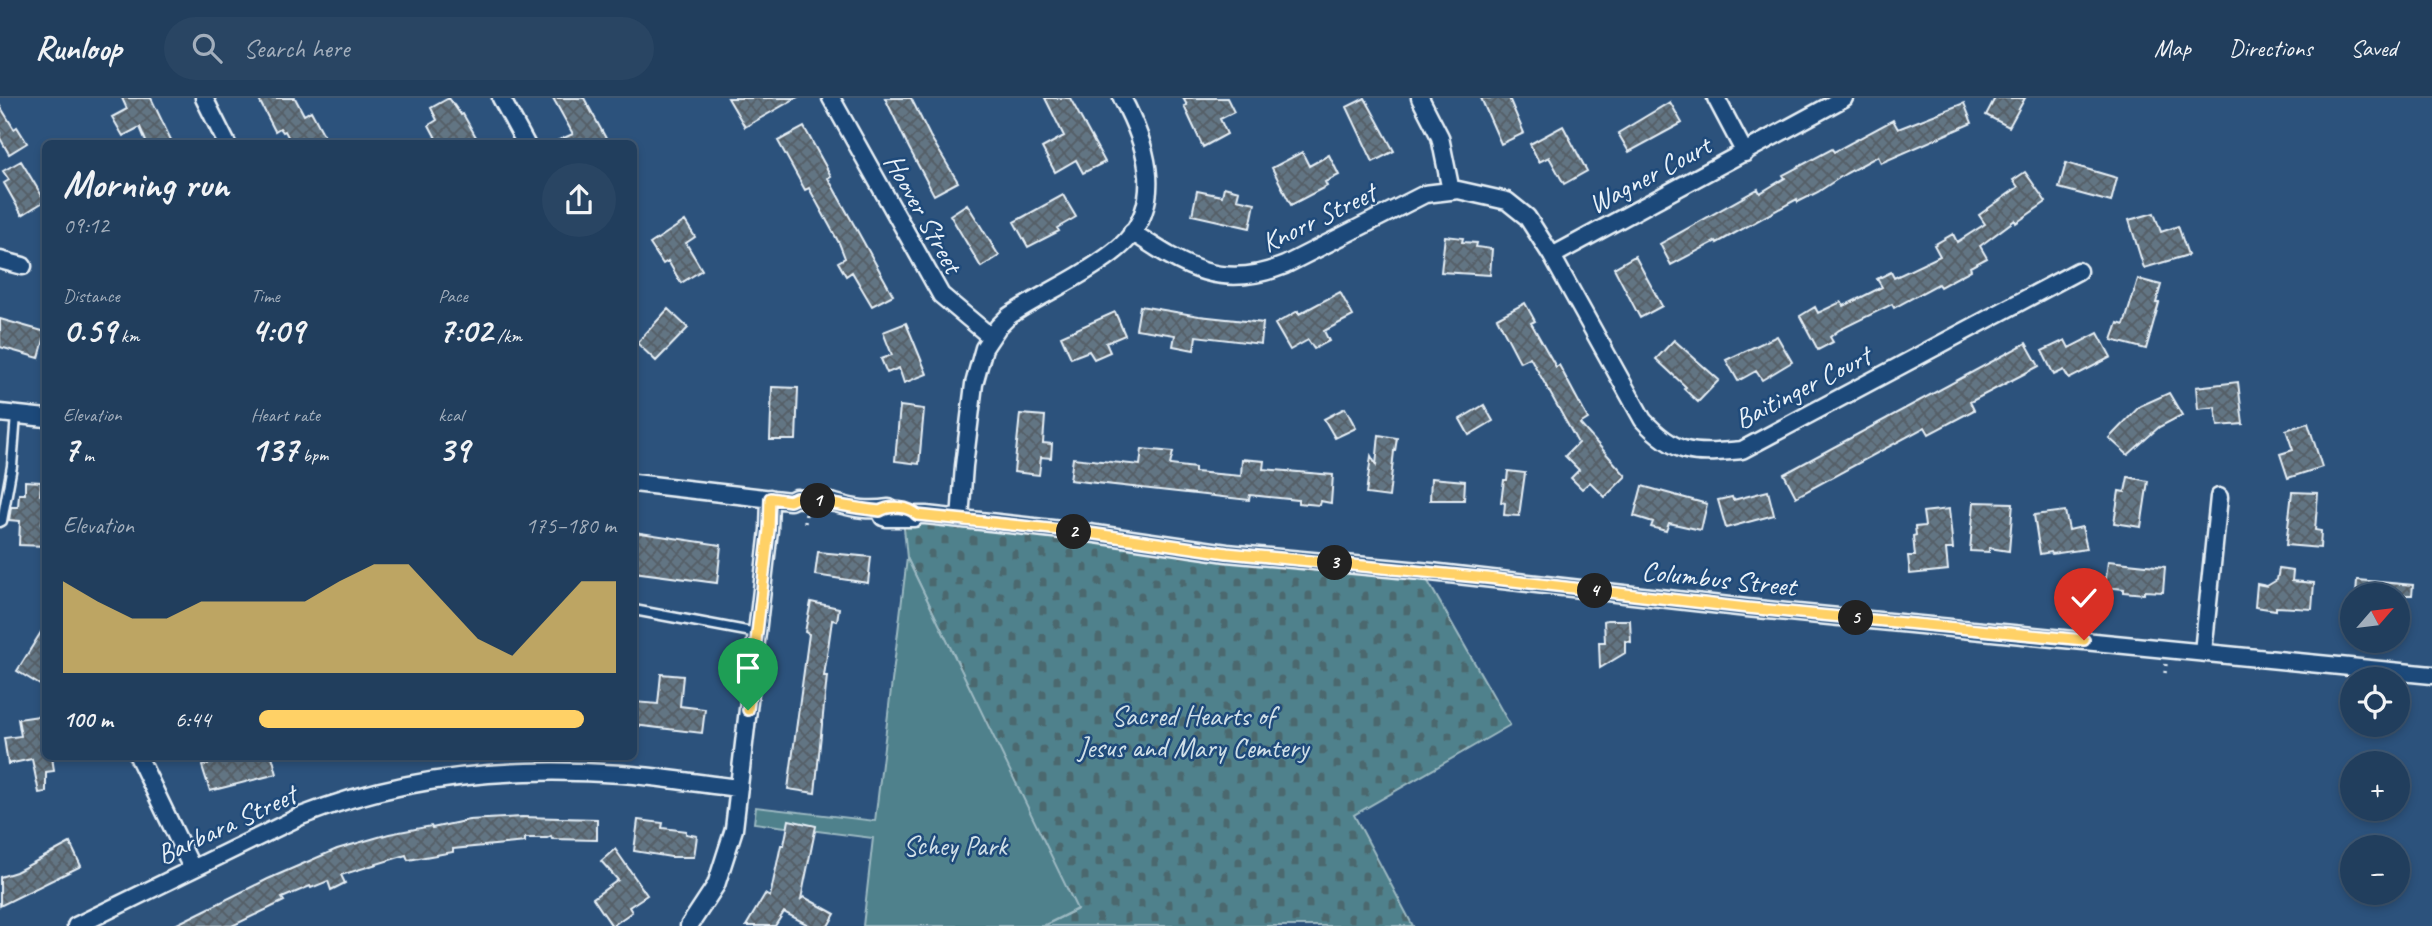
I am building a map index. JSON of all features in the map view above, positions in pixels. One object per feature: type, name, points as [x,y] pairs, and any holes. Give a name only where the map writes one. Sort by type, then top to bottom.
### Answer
[{"type":"street","points":[[204,98],[226,140]]},
{"type":"street","points":[[501,98],[524,140]]},
{"type":"street","name":"Hoover Street","points":[[831,98],[940,295],[992,337]]},
{"type":"street","points":[[960,519],[974,384],[984,348],[1009,316],[1088,270],[1128,239],[1139,221],[1147,199],[1149,173],[1139,133],[1122,98]]},
{"type":"street","points":[[1420,98],[1440,137],[1451,191]]},
{"type":"street","points":[[1716,98],[1745,153]]},
{"type":"street","name":"Wagner Court","points":[[1552,256],[1844,98]]},
{"type":"street","name":"Baitinger Court","points":[[1451,191],[1458,190],[1507,201],[1527,217],[1552,256],[1643,420],[1661,439],[1682,449],[1708,453],[1742,450],[2078,271]]},
{"type":"street","name":"Knorr Street","points":[[1132,232],[1180,264],[1211,273],[1237,276],[1263,274],[1425,194],[1451,191]]},
{"type":"street","points":[[0,260],[23,266]]},
{"type":"street","points":[[8,414],[42,418]]},
{"type":"street","name":"Columbus Street","points":[[637,483],[790,501],[796,498],[837,503],[843,507],[880,511],[883,517],[887,518],[914,518],[917,515],[960,519],[1089,533],[1227,553],[2432,675]]},
{"type":"street","points":[[2203,652],[2219,497]]},
{"type":"street","points":[[689,926],[716,885],[734,830],[769,530],[770,498]]},
{"type":"street","points":[[140,760],[192,868]]},
{"type":"street","name":"Barbara Street","points":[[76,926],[323,807],[438,778],[551,770],[624,774],[739,788]]},
{"type":"lane","points":[[0,522],[12,466],[8,414]]},
{"type":"lane","points":[[637,611],[757,633]]},
{"type":"green space","name":"Sacred Hearts of Jesus and Mary Cemtery","points":[[903,518],[1422,571],[1510,725],[1354,815],[1413,926],[1043,926],[1076,910],[907,558]]},
{"type":"green space","name":"Schey Park","points":[[907,558],[1077,909],[1043,926],[863,926],[873,838],[754,823],[756,807],[875,821]]},
{"type":"building","points":[[122,98],[151,98],[171,140],[145,140],[140,127],[123,136],[112,117],[127,109]]},
{"type":"building","points":[[258,98],[295,98],[304,115],[311,111],[325,137],[319,140],[290,140],[285,131],[280,128],[275,131]]},
{"type":"building","points":[[449,98],[461,115],[463,114],[478,140],[437,140],[429,125],[437,120],[431,108]]},
{"type":"building","points":[[553,98],[584,98],[607,140],[559,140],[573,134]]},
{"type":"building","points":[[728,98],[796,98],[745,127]]},
{"type":"building","points":[[885,98],[911,98],[958,182],[934,195]]},
{"type":"building","points":[[1045,98],[1070,98],[1105,162],[1083,173],[1076,160],[1055,172],[1042,148],[1064,136]]},
{"type":"building","points":[[1183,98],[1227,98],[1234,112],[1220,119],[1227,134],[1203,147]]},
{"type":"building","points":[[1365,98],[1394,151],[1373,162],[1347,107]]},
{"type":"building","points":[[1481,98],[1509,98],[1524,133],[1501,144]]},
{"type":"building","points":[[1995,98],[2025,98],[2009,127],[1986,115]]},
{"type":"building","points":[[1670,102],[1682,123],[1629,152],[1618,133]]},
{"type":"building","points":[[1964,103],[1972,123],[1881,163],[1878,156],[1818,192],[1798,202],[1797,199],[1671,265],[1660,244],[1758,189],[1760,193],[1785,178],[1783,175],[1832,149],[1834,152],[1893,120],[1898,129]]},
{"type":"building","points":[[0,106],[14,129],[17,127],[27,143],[9,154],[0,138]]},
{"type":"building","points":[[1563,126],[1587,171],[1564,184],[1549,157],[1539,162],[1530,144]]},
{"type":"building","points":[[804,127],[831,176],[828,178],[893,295],[872,306],[852,272],[846,276],[838,262],[845,258],[839,243],[809,188],[805,190],[778,141]]},
{"type":"building","points":[[1302,152],[1309,166],[1329,155],[1339,175],[1325,182],[1327,186],[1291,205],[1272,168]]},
{"type":"building","points":[[21,161],[42,196],[42,203],[22,215],[4,183],[9,180],[3,171]]},
{"type":"building","points":[[2066,163],[2117,178],[2111,202],[2059,188]]},
{"type":"building","points":[[2025,172],[2046,202],[2016,223],[2015,220],[1980,246],[1987,258],[1940,287],[1938,284],[1894,308],[1892,304],[1839,330],[1830,337],[1833,342],[1818,350],[1800,316],[1815,307],[1818,313],[1841,302],[1844,306],[1882,287],[1877,279],[1891,272],[1894,278],[1940,256],[1934,245],[1953,234],[1957,242],[1985,224],[1979,215],[2018,187],[2013,180]]},
{"type":"building","points":[[1224,187],[1239,191],[1237,199],[1255,203],[1250,228],[1192,215],[1197,191],[1222,196]]},
{"type":"building","points":[[1063,195],[1076,217],[1057,228],[1059,231],[1028,247],[1014,222]]},
{"type":"building","points":[[967,204],[999,256],[981,267],[950,215]]},
{"type":"building","points":[[2154,213],[2161,232],[2178,226],[2188,255],[2144,268],[2129,220]]},
{"type":"building","points":[[685,221],[695,237],[686,243],[702,270],[681,283],[668,261],[663,264],[650,244]]},
{"type":"building","points":[[1445,236],[1463,238],[1462,242],[1477,243],[1476,247],[1492,249],[1490,275],[1441,272]]},
{"type":"building","points":[[1635,256],[1662,306],[1640,318],[1614,268]]},
{"type":"building","points":[[2138,279],[2161,285],[2156,303],[2159,303],[2146,349],[2112,340],[2118,323],[2124,325]]},
{"type":"building","points":[[1340,292],[1353,316],[1324,331],[1329,341],[1314,349],[1308,340],[1290,350],[1275,324]]},
{"type":"building","points":[[1525,303],[1535,321],[1531,323],[1556,367],[1559,365],[1588,419],[1580,424],[1626,476],[1605,497],[1590,482],[1582,489],[1571,478],[1579,470],[1565,456],[1578,443],[1530,357],[1520,362],[1497,318]]},
{"type":"building","points":[[1140,306],[1263,323],[1261,344],[1196,336],[1194,350],[1173,346],[1175,335],[1136,329]]},
{"type":"building","points":[[668,309],[688,328],[656,361],[637,343]]},
{"type":"building","points":[[1115,312],[1125,335],[1106,343],[1110,352],[1094,359],[1089,351],[1071,358],[1061,336]]},
{"type":"building","points":[[0,319],[42,331],[39,358],[0,347]]},
{"type":"building","points":[[906,323],[927,374],[904,383],[899,368],[887,373],[881,359],[892,355],[883,332]]},
{"type":"building","points":[[2098,333],[2111,357],[2069,379],[2064,370],[2054,375],[2042,351],[2065,340],[2069,348]]},
{"type":"building","points":[[1777,336],[1792,362],[1762,380],[1756,371],[1738,381],[1726,360]]},
{"type":"building","points":[[1674,340],[1719,380],[1698,402],[1656,359]]},
{"type":"building","points":[[2026,343],[2039,366],[1970,402],[1974,410],[1929,434],[1925,427],[1796,497],[1784,474]]},
{"type":"building","points":[[2238,382],[2243,424],[2218,426],[2215,407],[2198,409],[2196,387]]},
{"type":"building","points":[[772,387],[798,388],[796,440],[770,440]]},
{"type":"building","points":[[2169,393],[2182,415],[2159,427],[2128,455],[2109,438],[2140,406]]},
{"type":"building","points":[[1484,405],[1493,421],[1469,435],[1460,419]]},
{"type":"building","points":[[900,406],[924,409],[919,464],[895,461]]},
{"type":"building","points":[[1345,408],[1356,428],[1335,438],[1324,419]]},
{"type":"building","points":[[1020,414],[1045,416],[1043,443],[1052,444],[1051,458],[1041,457],[1039,475],[1014,472]]},
{"type":"building","points":[[2308,423],[2322,467],[2288,478],[2280,454],[2293,450],[2286,430]]},
{"type":"building","points":[[1379,435],[1397,438],[1389,497],[1366,494],[1371,456],[1376,465]]},
{"type":"building","points":[[1142,449],[1173,452],[1170,465],[1195,468],[1195,472],[1241,476],[1242,459],[1264,461],[1263,469],[1333,475],[1331,503],[1298,503],[1298,500],[1250,495],[1249,500],[1070,480],[1073,458],[1140,465]]},
{"type":"building","points":[[1508,471],[1525,473],[1519,516],[1504,515],[1505,503],[1501,502]]},
{"type":"building","points":[[2128,477],[2148,481],[2141,527],[2114,523],[2119,491],[2125,492]]},
{"type":"building","points":[[1431,478],[1465,481],[1464,500],[1430,500]]},
{"type":"building","points":[[25,481],[41,482],[42,546],[19,545],[20,521],[9,520],[11,507],[18,507],[19,494],[25,494]]},
{"type":"building","points":[[1642,486],[1707,504],[1701,530],[1669,523],[1666,531],[1651,527],[1653,522],[1634,516]]},
{"type":"building","points":[[1768,491],[1774,515],[1726,528],[1718,500],[1732,497],[1733,500]]},
{"type":"building","points":[[2292,492],[2318,493],[2315,530],[2321,531],[2320,548],[2286,545]]},
{"type":"building","points":[[1974,502],[2013,503],[2009,551],[1989,548],[1989,552],[1970,551]]},
{"type":"building","points":[[1949,509],[1953,549],[1946,549],[1948,570],[1910,574],[1908,556],[1915,556],[1913,536],[1916,535],[1915,527],[1925,526],[1923,512]]},
{"type":"building","points":[[2065,511],[2069,530],[2082,527],[2087,549],[2040,554],[2034,515]]},
{"type":"building","points":[[637,532],[721,545],[717,583],[637,572]]},
{"type":"building","points":[[818,552],[871,557],[868,583],[815,575]]},
{"type":"building","points":[[2108,561],[2165,567],[2163,592],[2144,591],[2144,594],[2105,587]]},
{"type":"building","points":[[2279,569],[2293,571],[2292,581],[2314,583],[2312,609],[2276,607],[2276,610],[2255,607],[2257,584],[2267,586],[2277,580]]},
{"type":"building","points":[[2357,580],[2391,583],[2357,583]]},
{"type":"building","points":[[811,602],[839,608],[837,621],[832,620],[824,676],[827,676],[815,793],[788,789],[809,634],[805,632]]},
{"type":"building","points":[[1630,620],[1631,642],[1625,641],[1625,653],[1600,668],[1599,642],[1605,642],[1604,621]]},
{"type":"building","points":[[42,630],[42,682],[40,685],[17,671]]},
{"type":"building","points":[[661,674],[683,676],[680,706],[705,709],[702,733],[637,725],[637,702],[658,704]]},
{"type":"building","points":[[42,716],[42,760],[53,760],[54,771],[46,772],[46,792],[39,793],[32,759],[8,764],[4,738],[21,736],[18,719]]},
{"type":"building","points":[[221,760],[273,760],[277,774],[210,791],[202,766]]},
{"type":"building","points":[[522,817],[597,819],[597,840],[552,839],[551,836],[525,838],[525,842],[453,849],[453,852],[408,860],[406,855],[341,875],[345,883],[331,890],[328,881],[311,888],[310,886],[232,926],[173,926],[268,879],[337,849],[389,834],[431,826],[432,828],[469,820]]},
{"type":"building","points":[[638,820],[663,823],[662,828],[686,831],[686,834],[697,836],[694,857],[671,857],[634,851]]},
{"type":"building","points":[[789,820],[816,826],[801,899],[804,897],[835,914],[828,926],[810,926],[784,912],[775,926],[746,926],[765,894],[770,897]]},
{"type":"building","points":[[70,843],[81,866],[0,906],[0,877],[16,872]]},
{"type":"building","points":[[615,849],[647,895],[629,907],[632,912],[612,926],[593,898],[618,880],[601,861]]},
{"type":"route","points":[[748,710],[769,530],[770,498],[790,501],[796,498],[880,511],[885,508],[906,508],[917,515],[1089,533],[1227,553],[1487,578],[1747,608],[2084,640]]}]
